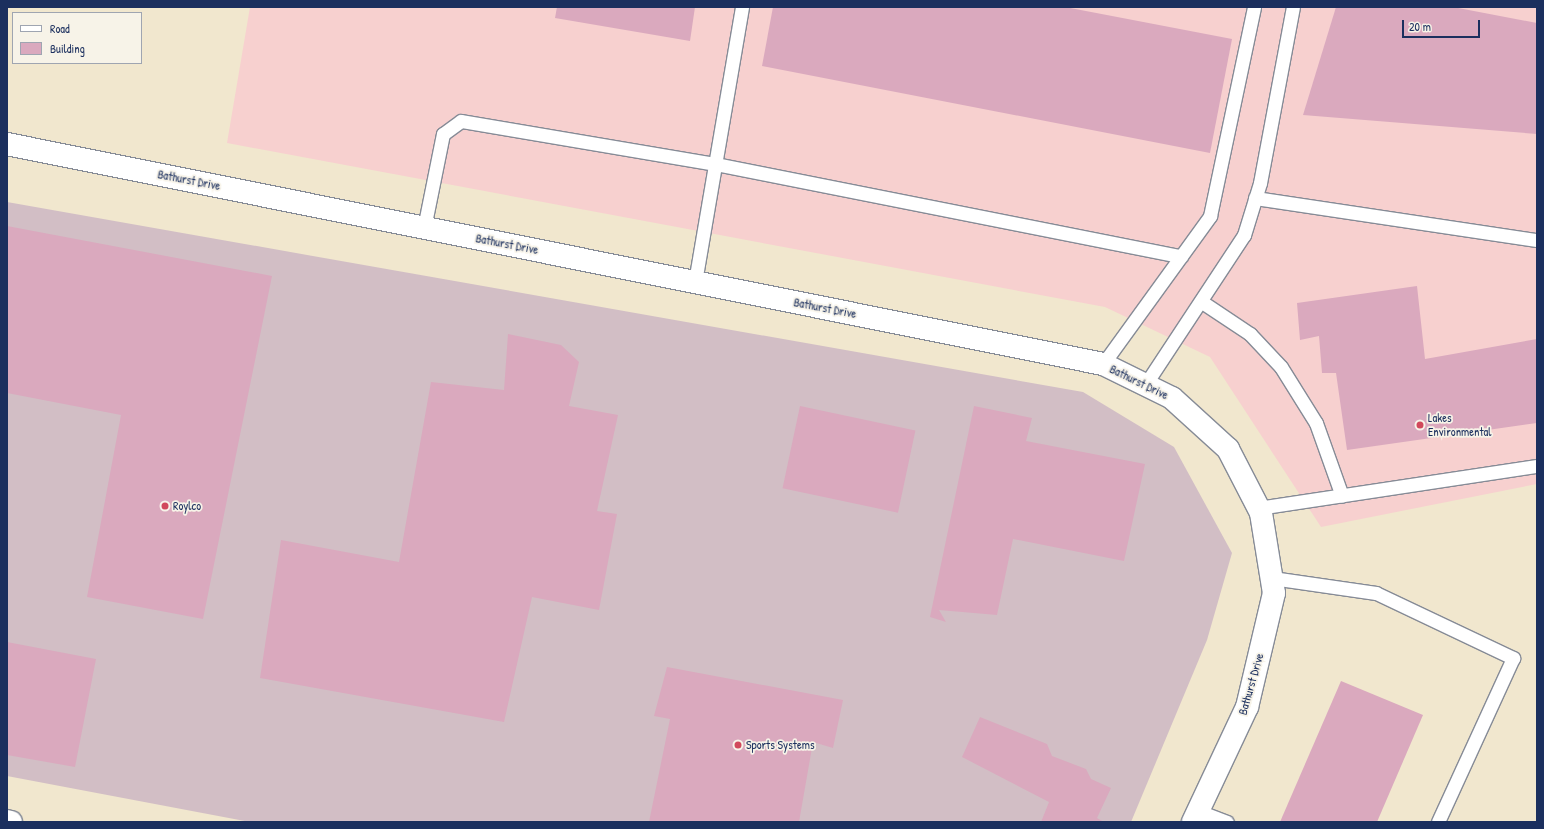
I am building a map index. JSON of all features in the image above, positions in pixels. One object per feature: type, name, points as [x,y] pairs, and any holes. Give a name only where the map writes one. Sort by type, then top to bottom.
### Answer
[{"type":"street","name":"Bathurst Drive","points":[[7,144],[1103,364],[1172,398],[1228,449],[1258,508],[1274,592],[1247,706],[1195,816]]},
{"type":"street","points":[[7,821],[11,822]]},
{"type":"lane","points":[[695,282],[742,7]]},
{"type":"lane","points":[[1103,364],[1210,216],[1254,7]]},
{"type":"lane","points":[[1145,385],[1202,302],[1244,235],[1255,198],[1293,7]]},
{"type":"lane","points":[[424,228],[443,134],[461,121],[715,164],[1181,256]]},
{"type":"lane","points":[[1255,198],[1537,240]]},
{"type":"lane","points":[[1202,302],[1250,334],[1281,366],[1316,423],[1342,496]]},
{"type":"lane","points":[[1258,508],[1537,466]]},
{"type":"lane","points":[[1272,578],[1376,593],[1513,658],[1438,822]]},
{"type":"lane","points":[[1195,816],[1227,822]]},
{"type":"shaded area","points":[[250,7],[1537,7],[1537,484],[1321,527],[1210,357],[1105,307],[227,143]]},
{"type":"shaded area","points":[[7,202],[1083,392],[1174,447],[1232,553],[1207,640],[1131,822],[250,822],[7,776]]},
{"type":"building","points":[[557,7],[695,7],[690,41],[555,18]]},
{"type":"building","points":[[773,7],[1065,7],[1232,39],[1210,153],[762,66]]},
{"type":"building","points":[[1336,7],[1453,7],[1537,23],[1537,134],[1303,115]]},
{"type":"building","name":"Roylco","points":[[7,226],[272,276],[203,619],[87,597],[121,415],[7,393]]},
{"type":"building","points":[[1417,286],[1425,359],[1537,339],[1537,423],[1347,450],[1336,373],[1322,373],[1319,336],[1300,340],[1297,303]]},
{"type":"building","points":[[508,334],[561,345],[579,362],[569,406],[618,415],[597,511],[617,514],[599,610],[532,597],[504,722],[260,678],[281,540],[399,562],[431,382],[504,390]]},
{"type":"building","points":[[800,406],[915,431],[898,513],[783,488]]},
{"type":"building","points":[[974,406],[1032,418],[1026,441],[1145,464],[1124,561],[1013,539],[997,615],[939,610],[946,622],[930,617]]},
{"type":"building","points":[[7,642],[96,659],[75,767],[7,755]]},
{"type":"building","name":"Sports Systems","points":[[667,667],[843,700],[833,748],[813,742],[799,822],[649,822],[670,719],[654,716]]},
{"type":"building","points":[[1341,681],[1423,715],[1377,822],[1280,822]]},
{"type":"building","points":[[980,717],[1047,744],[1052,756],[1086,769],[1091,779],[1111,788],[1097,818],[1104,822],[1041,822],[1049,802],[962,757]]},
{"type":"place","name":"Lakes Environmental","points":[[1420,425]]},
{"type":"place","name":"Roylco","points":[[165,506]]},
{"type":"place","name":"Sports Systems","points":[[738,745]]}]
